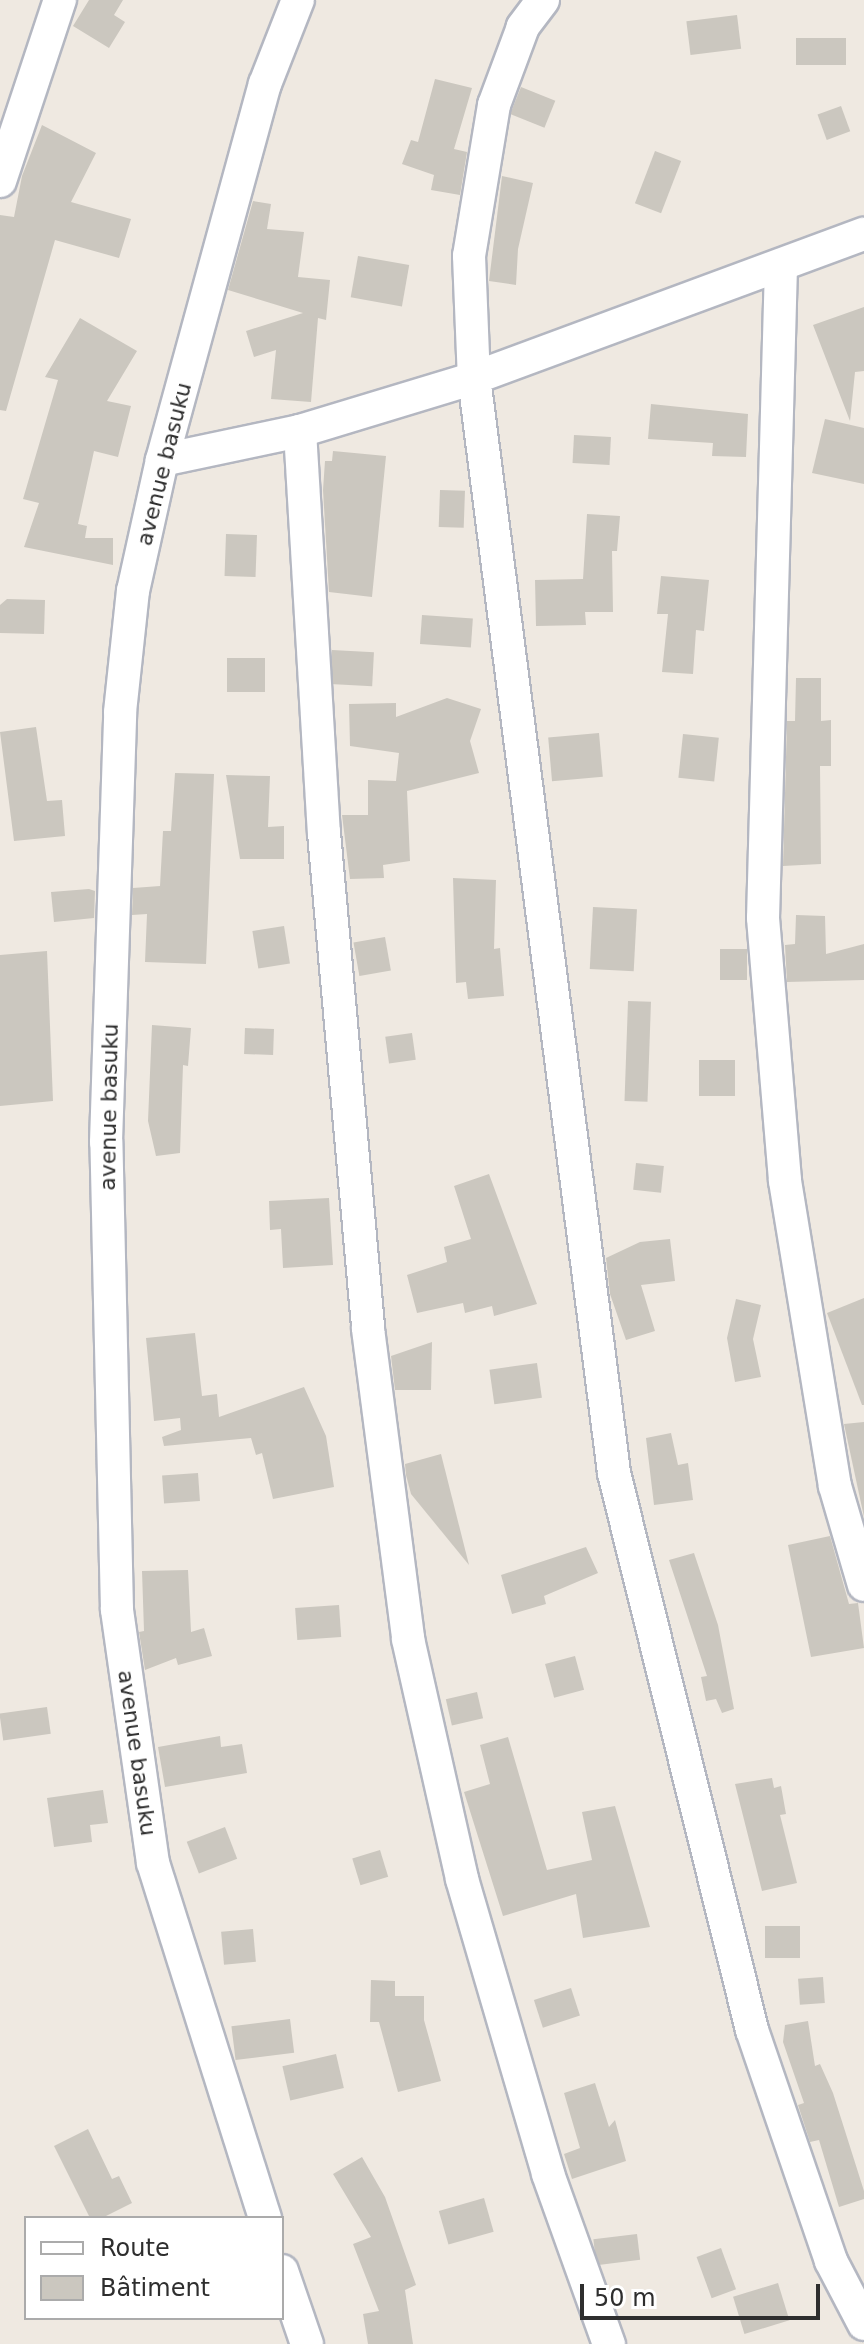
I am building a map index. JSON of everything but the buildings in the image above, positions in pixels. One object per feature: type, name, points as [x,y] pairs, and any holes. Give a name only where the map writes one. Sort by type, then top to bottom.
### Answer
[{"type":"street","points":[[0,181],[60,0]]},
{"type":"street","name":"avenue basuku","points":[[264,2216],[153,1863],[117,1610],[106,1142],[120,712],[133,591],[162,460],[265,84],[298,0]]},
{"type":"street","points":[[543,0],[523,27],[494,105],[469,256],[474,378],[614,1473],[752,2030],[831,2261],[864,2324]]},
{"type":"street","points":[[162,460],[300,431],[474,378],[864,234]]},
{"type":"street","points":[[781,266],[763,918],[785,1181],[835,1486],[864,1585]]},
{"type":"street","points":[[300,431],[324,833],[357,1205],[408,1639],[462,1879],[548,2174],[609,2344]]},
{"type":"street","points":[[284,2277],[307,2344]]}]
